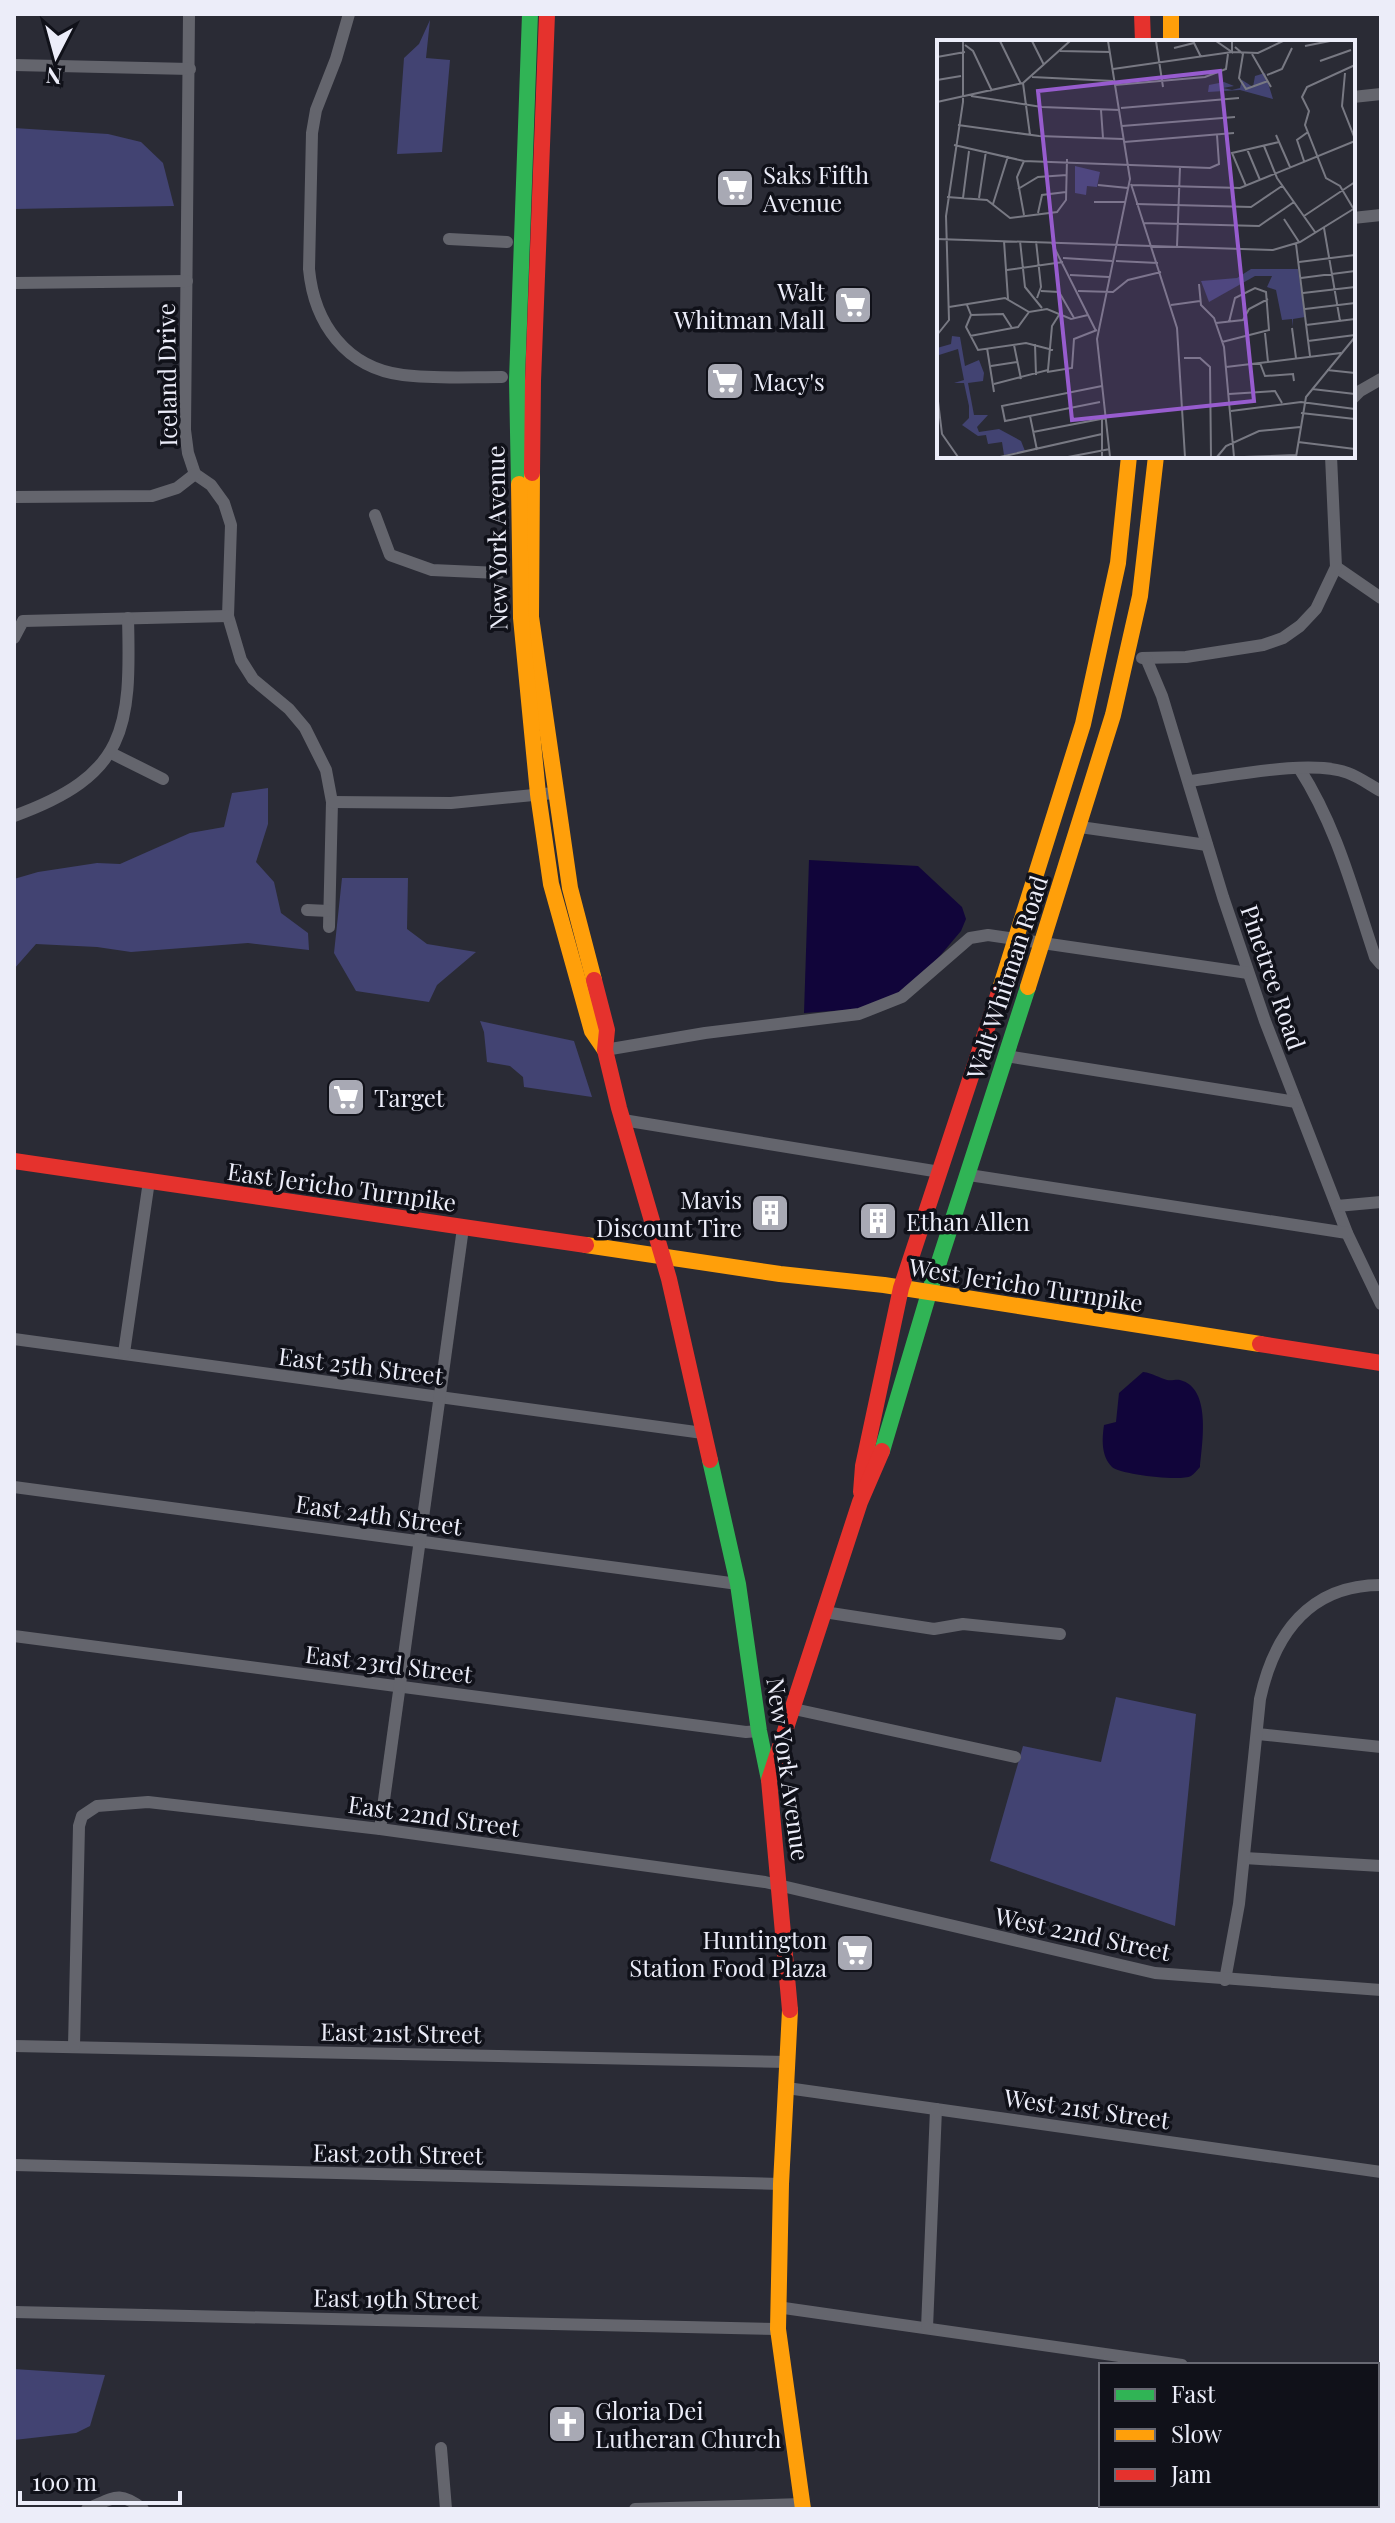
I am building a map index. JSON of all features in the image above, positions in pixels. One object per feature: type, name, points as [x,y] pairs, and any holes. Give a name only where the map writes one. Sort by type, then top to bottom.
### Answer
[{"type":"main road","name":"New York Avenue","points":[[530,14],[517,380],[521,618],[546,794]]},
{"type":"main road","name":"New York Avenue","points":[[547,14],[533,381],[531,617],[551,884],[592,1031],[605,1050],[662,1256],[738,1584],[769,1780],[791,1997],[777,2307],[802,2507]]},
{"type":"main road","points":[[1142,14],[1143,40]]},
{"type":"main road","points":[[1171,14],[1171,40]]},
{"type":"main road","name":"Walt Whitman Road","points":[[860,1502],[863,1466],[901,1288],[1017,938],[1083,724],[1118,563],[1129,458]]},
{"type":"main road","name":"Walt Whitman Road","points":[[769,1780],[860,1502],[878,1466],[929,1293],[1080,827],[1113,715],[1147,553],[1156,458]]},
{"type":"main road","points":[[1118,563],[1111,649],[1116,656],[1126,659]]},
{"type":"main road","points":[[1100,654],[1113,673],[1113,715]]},
{"type":"main road","name":"East Jericho Turnpike","points":[[14,1161],[662,1256]]},
{"type":"main road","name":"West Jericho Turnpike","points":[[662,1256],[901,1288],[1381,1363]]},
{"type":"main road","points":[[759,1731],[776,1726],[794,1709]]},
{"type":"main road","name":"Walt Whitman Road","points":[[778,1858],[777,1805],[794,1709]]},
{"type":"street","name":"Iceland Drive","points":[[189,14],[185,430],[188,453],[195,474],[211,485],[224,503],[231,525],[228,616],[241,660],[253,679],[289,709],[305,728],[326,770],[332,802],[329,927]]},
{"type":"street","points":[[349,14],[316,110],[312,133],[309,269],[311,291],[320,316],[333,336],[353,355],[375,367],[402,375],[502,377]]},
{"type":"street","points":[[14,65],[190,69]]},
{"type":"street","points":[[1355,97],[1381,94]]},
{"type":"street","points":[[1355,218],[1381,215]]},
{"type":"street","points":[[449,239],[507,242]]},
{"type":"street","points":[[14,283],[187,281]]},
{"type":"street","points":[[1355,396],[1381,379]]},
{"type":"street","points":[[1126,659],[1263,645],[1283,638],[1300,626],[1316,609],[1336,567],[1331,458]]},
{"type":"street","points":[[14,497],[152,496],[177,488],[195,474]]},
{"type":"street","points":[[375,515],[390,555],[432,570],[499,573]]},
{"type":"street","points":[[1336,567],[1381,598]]},
{"type":"street","points":[[14,638],[18,621],[228,616]]},
{"type":"street","points":[[14,816],[69,792],[91,775],[111,753],[125,718],[129,692],[128,618]]},
{"type":"street","name":"Pinetree Road","points":[[1146,658],[1158,684],[1190,781],[1248,973],[1347,1233],[1381,1304]]},
{"type":"street","points":[[111,753],[163,779]]},
{"type":"street","points":[[1190,781],[1299,768],[1327,768],[1347,773],[1381,791]]},
{"type":"street","points":[[1299,768],[1332,826],[1375,957],[1381,964]]},
{"type":"street","points":[[332,802],[451,803],[546,794]]},
{"type":"street","points":[[1080,827],[1207,845]]},
{"type":"street","points":[[307,910],[329,911]]},
{"type":"street","points":[[605,1050],[705,1033],[859,1014],[902,997],[970,938],[988,935],[1248,973]]},
{"type":"street","points":[[1006,1056],[1296,1102]]},
{"type":"street","points":[[623,1120],[940,1172]]},
{"type":"street","points":[[969,1175],[1347,1233]]},
{"type":"street","points":[[124,1353],[149,1181]]},
{"type":"street","points":[[1337,1206],[1381,1202]]},
{"type":"street","points":[[380,1829],[463,1228]]},
{"type":"street","name":"East 25th Street","points":[[14,1339],[703,1433]]},
{"type":"street","name":"East 24th Street","points":[[14,1487],[738,1584]]},
{"type":"street","points":[[1225,1980],[1239,1904],[1260,1699],[1266,1671],[1279,1643],[1294,1622],[1326,1597],[1346,1589],[1381,1585]]},
{"type":"street","points":[[824,1612],[934,1629],[963,1624],[1060,1634]]},
{"type":"street","name":"East 23rd Street","points":[[14,1636],[746,1732],[759,1731]]},
{"type":"street","points":[[794,1709],[1015,1757]]},
{"type":"street","points":[[1258,1734],[1381,1747]]},
{"type":"street","name":"East 22nd Street","points":[[74,2046],[79,1837],[82,1816],[97,1806],[148,1802],[380,1829],[765,1882],[781,1887]]},
{"type":"street","points":[[1244,1858],[1381,1866]]},
{"type":"street","name":"West 22nd Street","points":[[781,1887],[1132,1969],[1225,1980],[1381,1990]]},
{"type":"street","name":"East 21st Street","points":[[14,2046],[788,2062]]},
{"type":"street","name":"West 21st Street","points":[[787,2088],[1381,2172]]},
{"type":"street","points":[[927,2328],[936,2109]]},
{"type":"street","name":"East 20th Street","points":[[14,2165],[781,2184]]},
{"type":"street","points":[[777,2307],[1168,2363]]},
{"type":"street","name":"East 19th Street","points":[[14,2312],[778,2329]]},
{"type":"street","points":[[441,2448],[446,2509]]},
{"type":"street","points":[[87,2509],[117,2496],[125,2497],[143,2509]]},
{"type":"street","points":[[635,2509],[802,2507]]},
{"type":"shaded area","points":[[430,20],[426,58],[450,60],[442,152],[397,154],[404,58],[419,44]]},
{"type":"shaded area","points":[[14,128],[108,134],[141,142],[163,163],[174,206],[14,209]]},
{"type":"shaded area","points":[[268,788],[268,824],[256,862],[274,882],[281,913],[308,933],[309,950],[248,943],[131,952],[36,944],[14,969],[14,879],[97,863],[120,864],[190,833],[224,827],[232,793]]},
{"type":"shaded area","points":[[809,860],[918,866],[962,907],[966,919],[961,931],[928,970],[900,992],[859,1009],[804,1013]]},
{"type":"shaded area","points":[[342,878],[408,878],[407,929],[427,944],[476,952],[437,985],[429,1002],[356,991],[334,953]]},
{"type":"shaded area","points":[[480,1021],[574,1041],[592,1097],[524,1087],[523,1077],[510,1066],[487,1062]]},
{"type":"shaded area","points":[[1143,1372],[1167,1380],[1180,1380],[1190,1385],[1197,1394],[1203,1418],[1202,1445],[1200,1467],[1191,1476],[1163,1478],[1137,1475],[1117,1470],[1106,1458],[1104,1425],[1116,1422],[1119,1393]]},
{"type":"shaded area","points":[[1116,1697],[1196,1714],[1175,1926],[990,1861],[1023,1746],[1101,1762]]},
{"type":"shaded area","points":[[14,2369],[105,2375],[90,2426],[76,2433],[14,2440]]},
{"type":"traffic: fast","points":[[519,484],[517,380],[530,14]]},
{"type":"traffic: fast","points":[[882,1451],[929,1293],[1028,987]]},
{"type":"traffic: fast","points":[[710,1460],[738,1584],[769,1780]]},
{"type":"traffic: slow","points":[[1171,14],[1171,40]]},
{"type":"traffic: slow","points":[[1000,989],[1083,724],[1118,563],[1129,458]]},
{"type":"traffic: slow","points":[[1028,987],[1113,715],[1140,596],[1156,458]]},
{"type":"traffic: slow","points":[[532,473],[531,617],[570,888],[594,980]]},
{"type":"traffic: slow","points":[[519,484],[521,618],[538,794],[551,884],[592,1031],[605,1050]]},
{"type":"traffic: slow","points":[[586,1245],[780,1274],[884,1285],[1260,1344]]},
{"type":"traffic: slow","points":[[790,2010],[781,2184],[778,2329],[803,2509]]},
{"type":"traffic: jam","points":[[532,473],[547,14]]},
{"type":"traffic: jam","points":[[1142,14],[1143,40]]},
{"type":"traffic: jam","points":[[594,980],[607,1030],[605,1050],[619,1108],[669,1279],[710,1460]]},
{"type":"traffic: jam","points":[[861,1492],[863,1466],[901,1288],[1000,989]]},
{"type":"traffic: jam","points":[[14,1161],[586,1245]]},
{"type":"traffic: jam","points":[[1260,1344],[1381,1363]]},
{"type":"traffic: jam","points":[[790,2010],[769,1780],[860,1502],[882,1451]]},
{"type":"place","name":"Saks Fifth Avenue","points":[[735,188]]},
{"type":"place","name":"Walt Whitman Mall","points":[[853,305]]},
{"type":"place","name":"Macy's","points":[[725,381]]},
{"type":"place","name":"Target","points":[[346,1097]]},
{"type":"place","name":"Mavis Discount Tire","points":[[770,1213]]},
{"type":"place","name":"Ethan Allen","points":[[878,1221]]},
{"type":"place","name":"Huntington Station Food Plaza","points":[[855,1953]]},
{"type":"place","name":"Gloria Dei Lutheran Church","points":[[567,2424]]}]
